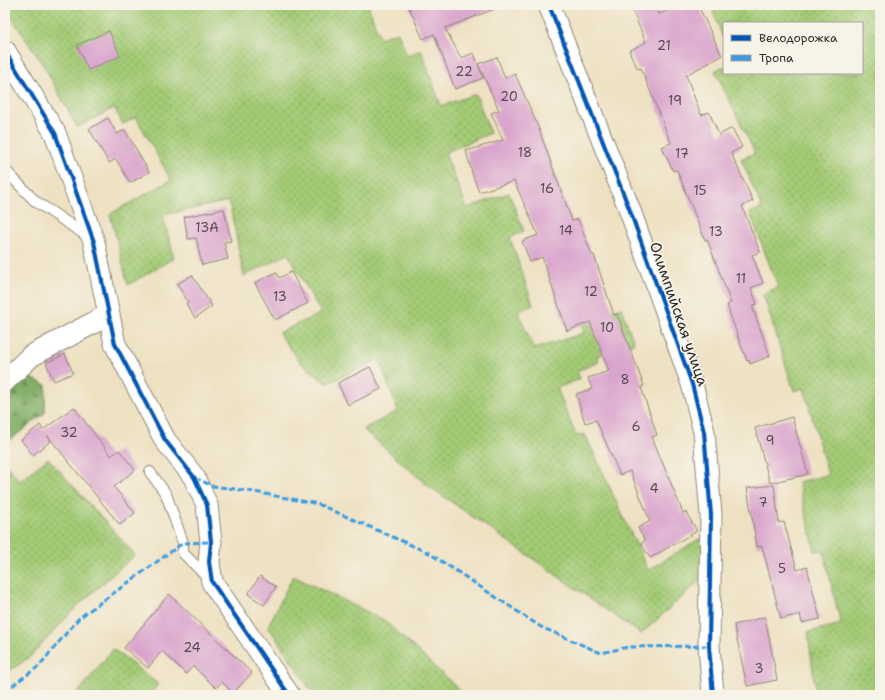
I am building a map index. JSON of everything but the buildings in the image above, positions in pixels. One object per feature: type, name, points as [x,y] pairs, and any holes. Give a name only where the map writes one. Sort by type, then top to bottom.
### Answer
[{"type":"street","name":"Олимпийская улица","points":[[549,5],[629,208],[692,384],[704,432],[711,515],[709,646],[713,695]]},
{"type":"street","points":[[5,51],[55,133],[94,242],[108,316],[115,344],[165,440],[194,477],[207,505],[211,542],[209,562],[212,582],[289,695]]},
{"type":"street","points":[[5,381],[31,356],[108,316]]},
{"type":"lane","points":[[5,170],[35,201],[94,242]]},
{"type":"lane","points":[[150,472],[166,494],[182,543],[183,553],[212,582]]},
{"type":"green space","points":[[5,5],[368,5],[380,38],[398,32],[407,56],[421,50],[441,106],[476,94],[490,133],[445,153],[467,208],[509,193],[524,231],[510,238],[533,305],[518,312],[534,349],[584,333],[580,322],[621,307],[634,343],[597,356],[599,362],[577,371],[580,379],[557,388],[576,436],[585,434],[648,570],[701,538],[705,576],[641,634],[427,485],[363,429],[398,411],[379,359],[327,384],[300,362],[279,333],[321,313],[288,254],[244,276],[229,201],[163,215],[174,258],[128,285],[110,214],[171,180],[136,117],[123,124],[114,108],[77,127],[45,68],[5,8]]},
{"type":"green space","points":[[720,5],[880,5],[880,695],[816,695],[808,632],[841,624],[823,550],[815,551],[798,482],[828,475],[804,388],[794,391],[763,294],[778,287],[750,213],[762,208],[741,159],[755,153],[715,71],[723,67],[723,74],[863,74],[863,22],[723,22],[723,37],[713,12],[720,7]]},
{"type":"green space","points":[[27,376],[46,385],[45,413],[5,444],[5,394]]},
{"type":"green space","points":[[48,458],[135,555],[76,607],[31,656],[5,674],[5,464],[20,481]]},
{"type":"green space","points":[[293,576],[384,620],[465,695],[314,695],[268,626]]},
{"type":"green space","points":[[113,649],[158,684],[150,695],[76,695]]},
{"type":"marked path","points":[[195,478],[213,486],[318,504],[429,553],[541,627],[601,653],[628,647],[709,646]]},
{"type":"marked path","points":[[5,691],[39,666],[79,618],[183,543],[211,542]]},
{"type":"cycle path","points":[[549,5],[629,208],[692,384],[704,432],[711,515],[709,646],[713,695]]},
{"type":"cycle path","points":[[5,51],[55,133],[94,242],[115,344],[165,440],[194,477],[207,505],[211,542],[209,562],[212,582],[289,695]]}]
